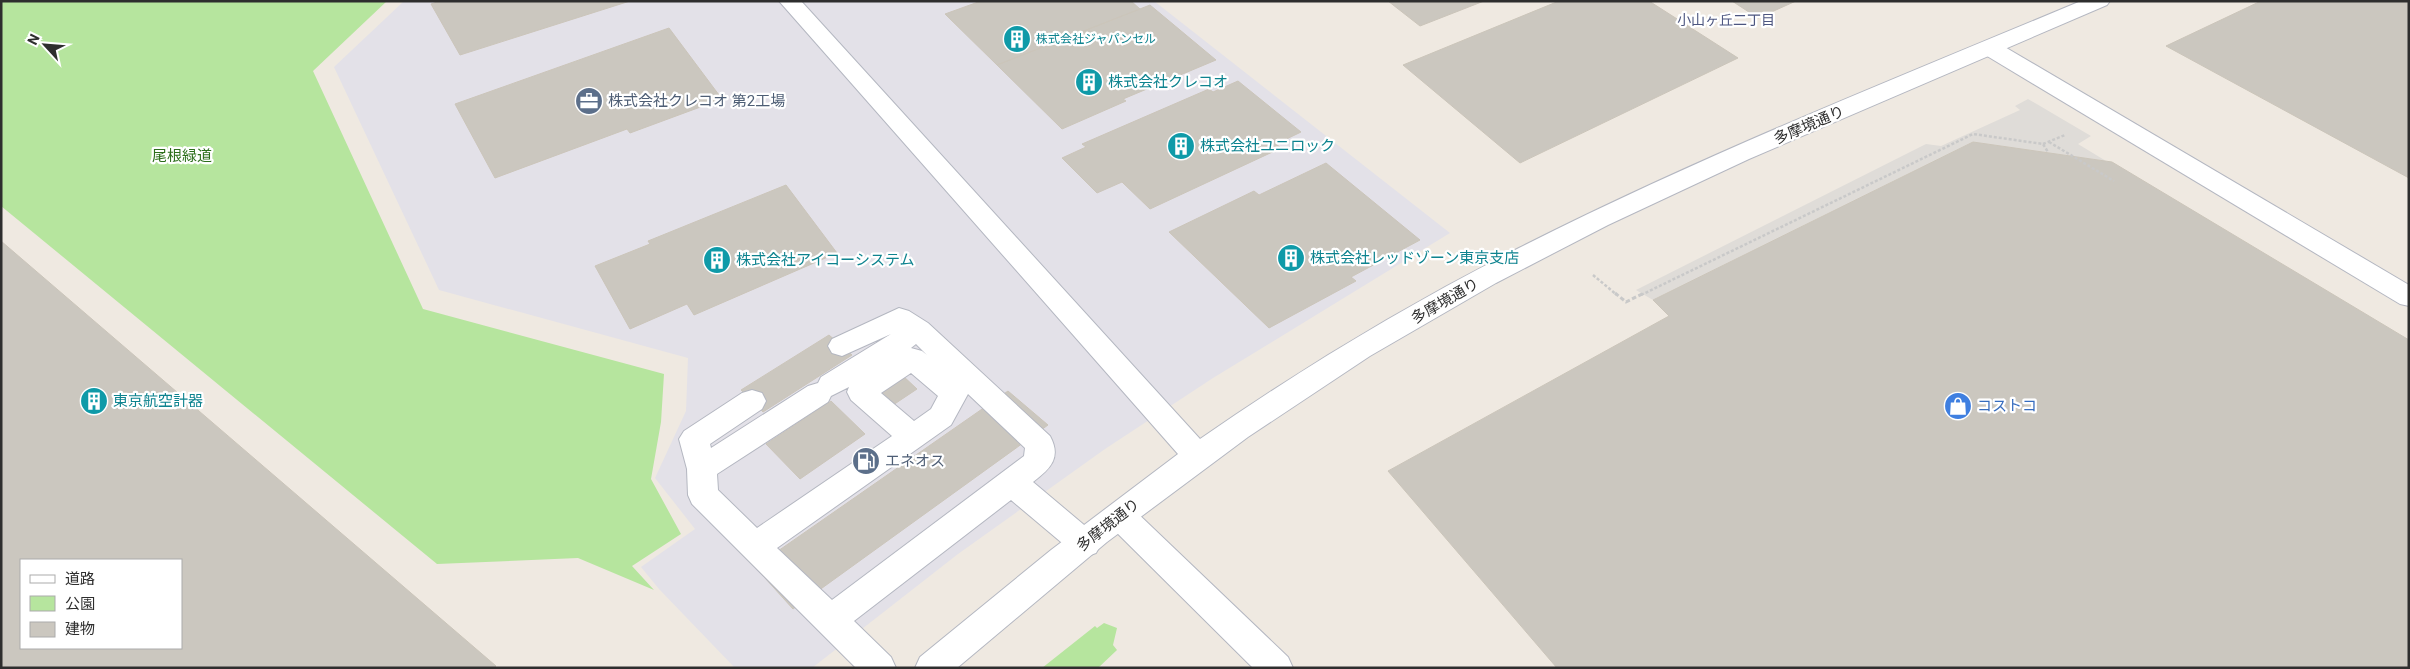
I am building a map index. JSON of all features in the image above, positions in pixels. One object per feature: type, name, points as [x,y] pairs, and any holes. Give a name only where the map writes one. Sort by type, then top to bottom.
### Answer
[{"type":"street","points":[[789,1],[1198,456]]},
{"type":"street","name":"多摩境通り","points":[[932,668],[995,614],[1198,456],[1322,374],[1447,299],[1526,256],[1672,183],[2100,1]]},
{"type":"street","points":[[1990,48],[2409,297]]},
{"type":"street","points":[[842,346],[899,318],[918,330],[960,384]]},
{"type":"street","points":[[702,482],[824,390],[918,330]]},
{"type":"street","points":[[831,620],[1039,460],[1040,444],[960,384],[912,358],[861,392],[913,437]]},
{"type":"street","points":[[756,546],[941,417],[960,384]]},
{"type":"street","points":[[752,401],[694,439],[702,482],[756,546],[879,668]]},
{"type":"street","points":[[1011,482],[1085,544]]},
{"type":"street","points":[[1120,516],[1276,668]]},
{"type":"path","points":[[1593,275],[1626,302],[1974,134],[2043,144],[2072,133]]},
{"type":"path","points":[[2049,142],[2114,181]]},
{"type":"path","points":[[2043,144],[2048,152]]},
{"type":"shaded area","points":[[404,1],[1154,1],[1450,233],[1213,378],[1105,449],[958,554],[812,668],[735,668],[659,589],[641,567],[695,529],[655,478],[686,411],[688,358],[439,290],[334,67]]},
{"type":"shaded area","points":[[2028,99],[2091,136],[2078,144],[2106,161],[1973,142],[1653,300],[1636,290],[1926,144],[1941,146],[2020,110],[2015,106]]},
{"type":"green space","name":"尾根緑道","points":[[1,1],[387,1],[313,71],[423,309],[664,374],[661,422],[651,479],[681,534],[632,566],[654,590],[578,558],[437,564],[1,206]]},
{"type":"green space","points":[[1104,623],[1117,628],[1113,645],[1117,650],[1098,668],[1042,668],[1095,626],[1097,628]]},
{"type":"building","points":[[440,1],[630,1],[460,55],[431,4]]},
{"type":"building","name":"株式会社ジャパンセル","points":[[981,1],[1131,1],[1140,9],[997,65],[945,14]]},
{"type":"building","points":[[1388,1],[1484,1],[1420,26]]},
{"type":"building","points":[[1559,1],[1649,1],[1738,58],[1520,163],[1403,65]]},
{"type":"building","points":[[1732,1],[1796,1],[1758,18]]},
{"type":"building","points":[[2261,1],[2409,1],[2409,178],[2166,46]]},
{"type":"building","name":"株式会社クレコオ","points":[[1150,5],[1216,60],[1123,99],[1126,101],[1062,129],[997,65]]},
{"type":"building","name":"株式会社クレコオ 第2工場","points":[[669,28],[722,99],[630,133],[627,129],[495,178],[455,104]]},
{"type":"building","name":"株式会社ユニロック","points":[[1238,81],[1301,132],[1276,144],[1281,148],[1150,209],[1122,182],[1097,193],[1062,158],[1086,147],[1082,144],[1209,89],[1213,92]]},
{"type":"building","name":"コストコ","points":[[1973,142],[2112,162],[2409,340],[2409,668],[1557,668],[1388,471],[1669,316],[1653,300]]},
{"type":"building","name":"株式会社レッドゾーン東京支店","points":[[1326,163],[1420,240],[1351,277],[1356,281],[1269,328],[1169,232],[1254,191],[1259,195]]},
{"type":"building","name":"株式会社アイコーシステム","points":[[786,185],[837,253],[694,315],[687,304],[630,329],[595,266],[650,244],[648,241]]},
{"type":"building","name":"東京航空計器","points":[[1,241],[496,666],[494,668],[1,668]]},
{"type":"building","points":[[829,335],[852,355],[763,412],[741,390]]},
{"type":"building","points":[[901,374],[917,389],[893,405],[876,391]]},
{"type":"building","points":[[1008,391],[1048,425],[793,609],[755,567]]},
{"type":"building","points":[[831,401],[865,434],[800,479],[766,444]]},
{"type":"place","name":"株式会社ジャパンセル","points":[[1017,39]]},
{"type":"place","name":"株式会社クレコオ","points":[[1089,82]]},
{"type":"place","name":"株式会社クレコオ 第2工場","points":[[589,101]]},
{"type":"place","name":"株式会社ユニロック","points":[[1181,146]]},
{"type":"place","name":"株式会社レッドゾーン東京支店","points":[[1291,258]]},
{"type":"place","name":"株式会社アイコーシステム","points":[[717,260]]},
{"type":"place","name":"東京航空計器","points":[[94,401]]},
{"type":"place","name":"コストコ","points":[[1958,406]]},
{"type":"place","name":"エネオス","points":[[866,461]]},
{"type":"district","name":"小山ヶ丘二丁目","points":[[1726,20]]}]
